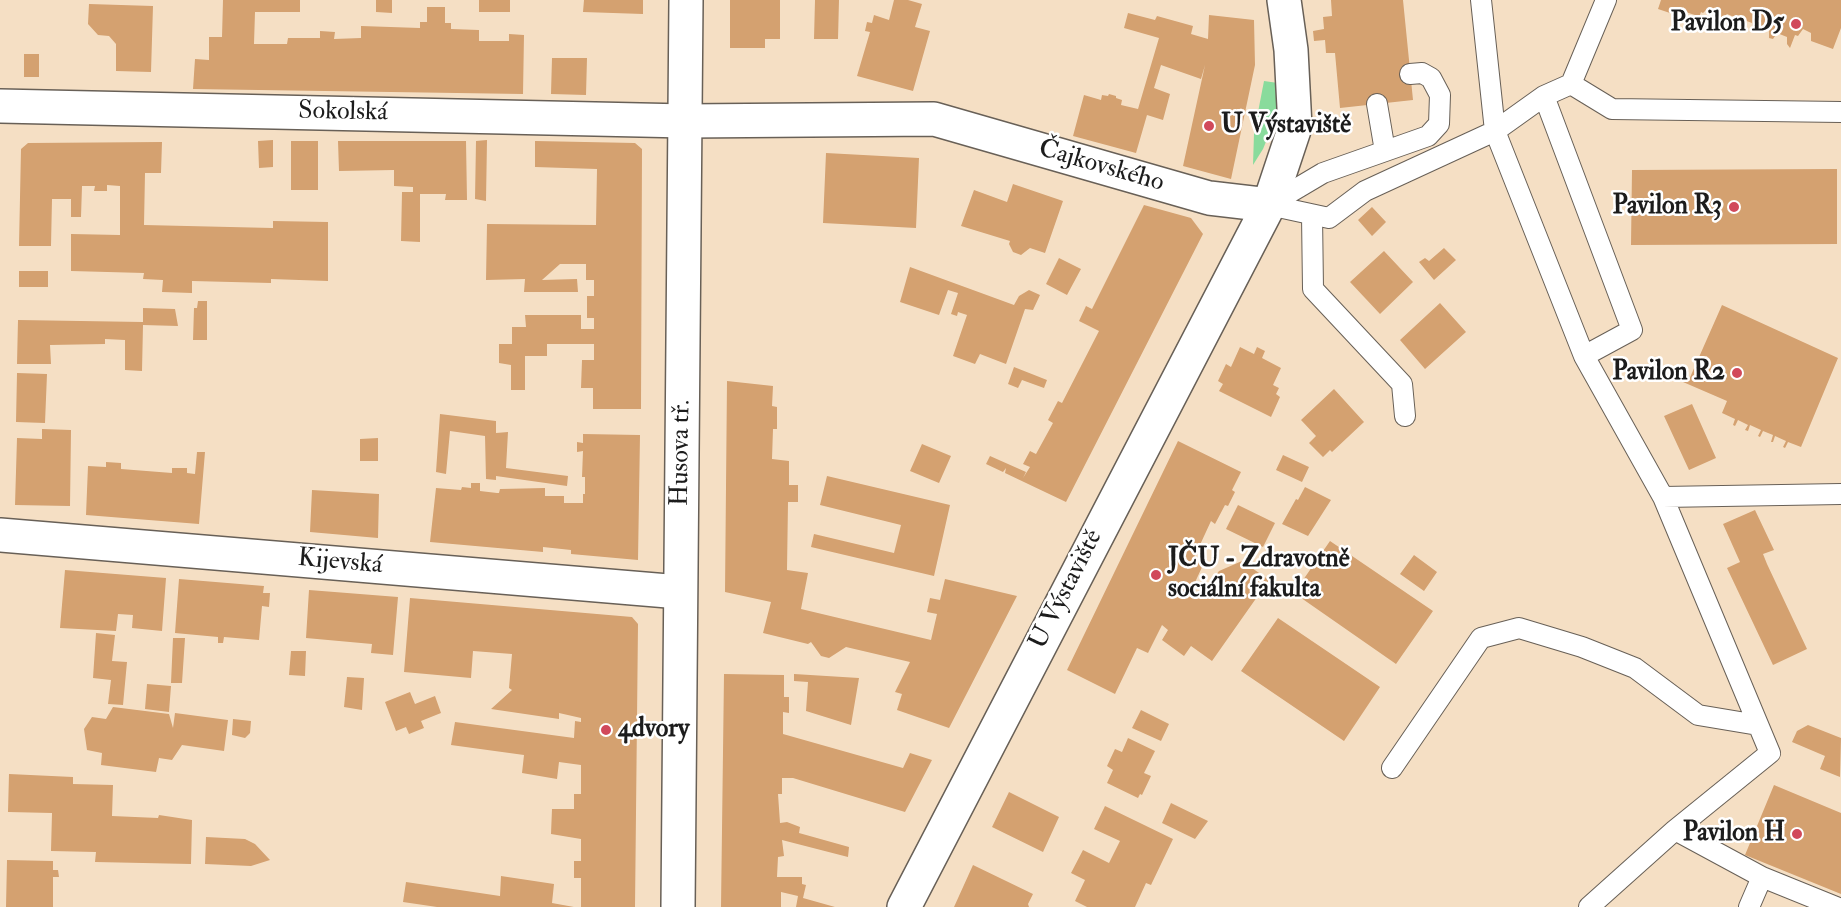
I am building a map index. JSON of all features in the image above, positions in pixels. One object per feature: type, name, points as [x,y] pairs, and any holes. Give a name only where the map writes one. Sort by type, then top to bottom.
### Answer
[{"type":"street","name":"Husova tř.","points":[[678,907],[686,0]]},
{"type":"street","name":"U Výstaviště","points":[[904,907],[1269,205],[1295,127],[1291,50],[1284,0]]},
{"type":"street","name":"Sokolská","points":[[0,106],[686,121]]},
{"type":"street","name":"Čajkovského","points":[[686,121],[934,119],[1209,198],[1269,205]]},
{"type":"street","name":"Kijevská","points":[[0,535],[680,592]]},
{"type":"lane","points":[[1481,0],[1495,131],[1584,356],[1663,497],[1770,753],[1675,830],[1588,907]]},
{"type":"lane","points":[[1606,0],[1571,84],[1612,109],[1841,112]]},
{"type":"lane","points":[[1269,205],[1323,173],[1428,136],[1439,124],[1440,95],[1431,78],[1422,73],[1410,74]]},
{"type":"lane","name":"Čajkovského","points":[[1269,205],[1329,218],[1365,191],[1495,131],[1544,96],[1571,84]]},
{"type":"lane","points":[[1544,96],[1632,330],[1584,356]]},
{"type":"lane","points":[[1377,104],[1385,151]]},
{"type":"lane","points":[[1312,215],[1313,289],[1402,384],[1405,416]]},
{"type":"lane","points":[[1663,497],[1841,494]]},
{"type":"lane","points":[[1392,768],[1481,639],[1519,628],[1582,646],[1635,668],[1698,716],[1758,725]]},
{"type":"lane","points":[[1675,830],[1761,877],[1836,907]]},
{"type":"lane","points":[[1749,907],[1761,877]]},
{"type":"green space","points":[[1264,81],[1278,83],[1278,100],[1274,122],[1263,149],[1253,165],[1254,133]]},
{"type":"building","points":[[223,0],[300,0],[300,12],[255,12],[254,44],[287,44],[288,38],[320,38],[320,31],[335,32],[334,39],[361,38],[361,26],[420,28],[420,22],[427,22],[427,7],[445,7],[445,23],[451,23],[451,29],[479,30],[479,41],[509,41],[509,34],[524,35],[523,94],[193,89],[195,59],[209,60],[209,37],[222,37]]},
{"type":"building","points":[[376,0],[392,0],[392,13],[376,12]]},
{"type":"building","points":[[479,0],[510,0],[510,12],[479,12]]},
{"type":"building","points":[[584,0],[643,0],[643,14],[583,12]]},
{"type":"building","points":[[730,0],[780,0],[780,39],[765,39],[765,48],[730,48]]},
{"type":"building","points":[[815,0],[839,0],[838,39],[814,39]]},
{"type":"building","points":[[894,0],[908,0],[922,4],[915,27],[930,31],[913,91],[857,76],[870,32],[865,31],[867,22],[872,23],[874,15],[889,20]]},
{"type":"building","points":[[1331,0],[1403,0],[1413,100],[1340,108],[1335,53],[1326,53],[1325,40],[1314,41],[1313,31],[1324,29],[1323,17],[1332,16]]},
{"type":"building","name":"Pavilon D5","points":[[1661,0],[1841,0],[1841,28],[1833,49],[1811,41],[1811,33],[1803,29],[1798,36],[1795,35],[1790,48],[1787,44],[1787,37],[1777,33],[1773,39],[1769,38],[1769,30],[1761,27],[1756,32],[1752,31],[1752,23],[1744,20],[1738,26],[1735,25],[1734,17],[1727,14],[1721,20],[1717,18],[1717,10],[1709,7],[1703,13],[1701,12],[1697,23],[1694,22],[1695,15],[1682,11],[1679,16],[1658,9]]},
{"type":"building","points":[[89,4],[153,6],[151,72],[116,71],[116,44],[109,36],[98,35],[88,24]]},
{"type":"building","points":[[1128,13],[1155,20],[1157,16],[1193,26],[1191,34],[1208,39],[1209,15],[1254,20],[1255,65],[1231,179],[1183,166],[1205,65],[1201,79],[1161,65],[1154,88],[1170,94],[1163,120],[1147,115],[1136,153],[1073,136],[1084,95],[1101,100],[1102,95],[1108,96],[1109,94],[1122,100],[1121,105],[1138,109],[1159,38],[1124,28]]},
{"type":"building","points":[[24,54],[39,54],[39,77],[24,77]]},
{"type":"building","points":[[552,58],[587,58],[586,95],[551,94]]},
{"type":"building","points":[[273,140],[273,167],[259,168],[258,141]]},
{"type":"building","points":[[487,140],[486,201],[475,199],[476,141]]},
{"type":"building","points":[[291,141],[318,141],[318,190],[291,190]]},
{"type":"building","points":[[338,141],[466,141],[467,200],[445,200],[446,194],[420,194],[420,242],[401,241],[402,192],[413,192],[413,187],[394,186],[394,170],[339,171]]},
{"type":"building","points":[[535,141],[635,143],[642,149],[641,409],[593,409],[593,388],[581,388],[582,360],[594,360],[594,344],[547,344],[547,356],[525,356],[525,390],[511,390],[511,365],[499,363],[499,344],[512,344],[512,327],[526,327],[525,315],[581,315],[581,329],[594,329],[594,318],[587,318],[587,296],[594,296],[594,280],[586,280],[586,264],[560,264],[542,280],[577,279],[578,292],[524,292],[525,279],[486,280],[487,224],[596,225],[597,169],[535,167]]},
{"type":"building","points":[[162,142],[161,173],[145,173],[144,225],[273,228],[273,221],[328,222],[328,281],[271,279],[271,283],[192,281],[192,293],[162,292],[163,280],[143,279],[144,273],[71,271],[71,234],[120,235],[120,186],[107,185],[107,191],[94,191],[95,186],[82,186],[81,217],[71,217],[71,199],[52,199],[51,246],[19,246],[21,149],[28,143]]},
{"type":"building","points":[[826,153],[919,158],[916,228],[823,223]]},
{"type":"building","name":"Pavilon R3","points":[[1837,169],[1837,244],[1631,245],[1632,170]]},
{"type":"building","points":[[1013,184],[1063,201],[1045,253],[1030,248],[1021,255],[1013,252],[1010,241],[961,226],[974,190],[1007,202]]},
{"type":"building","points":[[1144,205],[1191,218],[1203,234],[1066,502],[1005,473],[1006,468],[1003,472],[986,464],[990,456],[1026,472],[1023,478],[1030,467],[1023,464],[1030,451],[1036,454],[1053,423],[1048,420],[1058,401],[1062,403],[1099,331],[1079,321],[1086,306],[1092,309]]},
{"type":"building","points":[[1372,207],[1386,222],[1372,236],[1358,220]]},
{"type":"building","points":[[1444,248],[1456,260],[1434,280],[1419,262],[1425,258],[1429,261]]},
{"type":"building","points":[[1384,251],[1413,282],[1380,314],[1350,282]]},
{"type":"building","points":[[1059,258],[1081,269],[1067,295],[1046,284]]},
{"type":"building","points":[[910,267],[1014,305],[1019,296],[1029,290],[1040,295],[1033,310],[1025,309],[1006,364],[980,354],[975,364],[953,356],[967,315],[958,312],[957,316],[951,314],[958,293],[948,290],[939,315],[900,302]]},
{"type":"building","points":[[19,271],[48,271],[48,287],[19,287]]},
{"type":"building","points":[[198,301],[207,301],[207,340],[193,340],[194,308],[197,308]]},
{"type":"building","points":[[1440,303],[1466,332],[1425,369],[1400,340]]},
{"type":"building","name":"Pavilon R2","points":[[1722,305],[1838,358],[1801,447],[1788,442],[1785,448],[1783,447],[1786,441],[1775,436],[1771,442],[1773,435],[1763,431],[1760,437],[1758,436],[1761,430],[1750,425],[1748,431],[1745,430],[1748,425],[1738,420],[1735,426],[1733,425],[1735,419],[1722,413],[1727,401],[1683,382],[1688,382]]},
{"type":"building","points":[[143,308],[175,309],[178,326],[143,325],[142,371],[125,370],[125,340],[105,339],[105,344],[50,345],[51,364],[17,364],[18,320],[143,322]]},
{"type":"building","points":[[1240,347],[1254,354],[1257,347],[1265,351],[1262,358],[1281,368],[1273,385],[1279,388],[1276,394],[1280,397],[1271,417],[1219,391],[1223,384],[1218,381],[1226,364],[1231,367]]},
{"type":"building","points":[[1014,367],[1047,380],[1044,388],[1022,380],[1018,388],[1008,384]]},
{"type":"building","points":[[17,373],[47,374],[45,423],[16,422]]},
{"type":"building","points":[[727,381],[773,386],[772,406],[777,407],[777,429],[773,429],[772,459],[789,461],[789,485],[798,485],[798,502],[788,502],[787,570],[808,573],[801,609],[931,640],[937,614],[927,612],[930,598],[940,600],[945,579],[1017,596],[949,728],[897,710],[902,694],[895,692],[910,662],[846,647],[829,658],[821,656],[811,642],[808,644],[763,633],[771,602],[725,592]]},
{"type":"building","points":[[1334,389],[1364,422],[1332,452],[1330,450],[1323,457],[1309,443],[1316,436],[1301,420]]},
{"type":"building","points":[[1692,404],[1716,458],[1689,470],[1664,416]]},
{"type":"building","points":[[440,414],[496,421],[496,433],[508,432],[506,468],[568,476],[567,486],[496,476],[496,480],[486,479],[485,436],[450,431],[446,474],[436,472]]},
{"type":"building","points":[[42,429],[71,430],[70,506],[15,505],[17,438],[42,439]]},
{"type":"building","points":[[583,434],[640,435],[638,560],[571,554],[571,550],[543,547],[543,552],[430,542],[436,488],[461,490],[462,487],[471,488],[471,483],[480,483],[480,491],[499,493],[500,489],[545,488],[545,496],[564,496],[564,503],[583,503],[585,477],[582,477],[583,451],[577,452],[577,442],[583,443]]},
{"type":"building","points":[[378,438],[378,461],[360,461],[360,439]]},
{"type":"building","name":"JČU - Zdravotně sociální fakulta","points":[[1178,441],[1241,472],[1232,490],[1235,492],[1228,506],[1225,505],[1215,524],[1211,521],[1193,560],[1203,565],[1191,591],[1201,596],[1219,571],[1242,561],[1269,580],[1212,661],[1191,646],[1184,656],[1162,640],[1168,630],[1162,625],[1148,653],[1137,648],[1115,694],[1067,670]]},
{"type":"building","points":[[922,444],[951,456],[939,483],[910,471]]},
{"type":"building","points":[[197,452],[205,452],[199,524],[86,515],[88,466],[106,467],[106,462],[121,463],[121,469],[172,473],[172,468],[187,468],[187,473],[195,474]]},
{"type":"building","points":[[1283,455],[1309,467],[1302,482],[1276,470]]},
{"type":"building","points":[[827,476],[950,505],[934,576],[811,547],[814,534],[894,553],[901,525],[820,505]]},
{"type":"building","points":[[1305,487],[1331,500],[1308,536],[1282,524]]},
{"type":"building","points":[[312,490],[379,494],[378,538],[310,532]]},
{"type":"building","points":[[1238,505],[1275,523],[1263,547],[1226,529]]},
{"type":"building","points":[[1755,510],[1774,550],[1763,554],[1807,649],[1773,665],[1727,568],[1740,562],[1723,524]]},
{"type":"building","points":[[1330,541],[1433,611],[1396,664],[1294,593]]},
{"type":"building","points":[[1414,555],[1437,572],[1424,591],[1400,574]]},
{"type":"building","points":[[65,570],[166,578],[162,631],[132,628],[133,615],[118,614],[116,631],[60,628]]},
{"type":"building","points":[[179,579],[264,586],[263,593],[270,593],[269,607],[262,606],[259,640],[224,637],[223,643],[218,643],[218,637],[175,633]]},
{"type":"building","points":[[309,590],[398,597],[393,655],[371,653],[372,644],[306,638]]},
{"type":"building","points":[[410,598],[632,617],[638,624],[635,907],[581,907],[581,878],[574,878],[574,861],[581,861],[581,839],[551,834],[552,809],[574,809],[574,794],[581,794],[581,765],[559,762],[557,779],[522,773],[524,755],[451,745],[455,722],[574,738],[575,721],[581,722],[581,718],[559,713],[559,719],[491,709],[512,690],[509,688],[512,654],[473,651],[471,678],[404,672]]},
{"type":"building","points":[[1278,618],[1380,687],[1344,741],[1241,671]]},
{"type":"building","points":[[96,633],[115,635],[112,661],[127,662],[123,705],[108,704],[111,680],[93,678]]},
{"type":"building","points":[[173,638],[185,638],[182,683],[171,683]]},
{"type":"building","points":[[291,651],[306,651],[305,676],[289,675]]},
{"type":"building","points":[[724,674],[784,675],[784,697],[789,697],[789,713],[783,712],[783,734],[903,768],[910,753],[932,760],[905,812],[793,778],[782,778],[782,794],[778,794],[780,823],[787,822],[800,827],[799,833],[849,847],[848,857],[782,840],[784,856],[778,857],[777,877],[802,877],[802,884],[806,885],[803,898],[835,907],[796,907],[798,896],[781,892],[781,907],[721,907]]},
{"type":"building","points":[[794,674],[859,678],[851,725],[806,711],[808,682],[794,681]]},
{"type":"building","points":[[347,677],[364,678],[362,710],[344,707]]},
{"type":"building","points":[[147,684],[171,686],[169,712],[145,709]]},
{"type":"building","points":[[410,692],[415,704],[435,696],[441,713],[421,721],[424,728],[409,734],[406,727],[396,731],[385,702]]},
{"type":"building","points":[[113,707],[169,714],[173,728],[175,713],[228,720],[224,751],[182,745],[172,760],[159,758],[156,772],[101,765],[102,753],[87,750],[84,729],[92,717],[106,719]]},
{"type":"building","points":[[1141,710],[1169,724],[1161,741],[1132,728]]},
{"type":"building","points":[[233,719],[251,721],[250,733],[245,738],[232,735]]},
{"type":"building","points":[[1808,725],[1841,738],[1840,777],[1820,769],[1825,756],[1792,742],[1797,731]]},
{"type":"building","points":[[1128,738],[1155,751],[1144,773],[1151,776],[1142,795],[1140,794],[1138,798],[1107,783],[1113,770],[1107,766],[1115,749],[1122,752]]},
{"type":"building","points":[[9,774],[73,777],[73,784],[113,785],[112,816],[158,818],[159,815],[192,820],[191,864],[95,862],[96,852],[51,851],[52,813],[8,812]]},
{"type":"building","name":"Pavilon H","points":[[1774,785],[1841,813],[1841,894],[1745,855]]},
{"type":"building","points":[[1009,792],[1059,817],[1043,852],[992,827]]},
{"type":"building","points":[[1171,803],[1208,821],[1195,839],[1162,823]]},
{"type":"building","points":[[1105,806],[1173,839],[1151,885],[1146,883],[1135,907],[1087,907],[1075,901],[1085,880],[1071,873],[1083,850],[1109,863],[1120,841],[1094,829]]},
{"type":"building","points":[[206,837],[245,839],[255,844],[270,860],[251,866],[205,864]]},
{"type":"building","points":[[7,860],[53,861],[53,870],[58,870],[59,877],[53,877],[53,907],[6,907]]},
{"type":"building","points":[[973,865],[1033,894],[1028,904],[1029,907],[954,907]]},
{"type":"building","points":[[501,876],[554,884],[552,903],[574,907],[437,907],[403,902],[406,882],[500,896]]},
{"type":"place","name":"Pavilon D5","points":[[1796,24]]},
{"type":"place","name":"U Výstaviště","points":[[1209,126]]},
{"type":"place","name":"Pavilon R3","points":[[1734,207]]},
{"type":"place","name":"Pavilon R2","points":[[1737,373]]},
{"type":"place","name":"JČU - Zdravotně sociální fakulta","points":[[1156,575]]},
{"type":"place","name":"4dvory","points":[[606,730]]},
{"type":"place","name":"Pavilon H","points":[[1797,834]]}]
